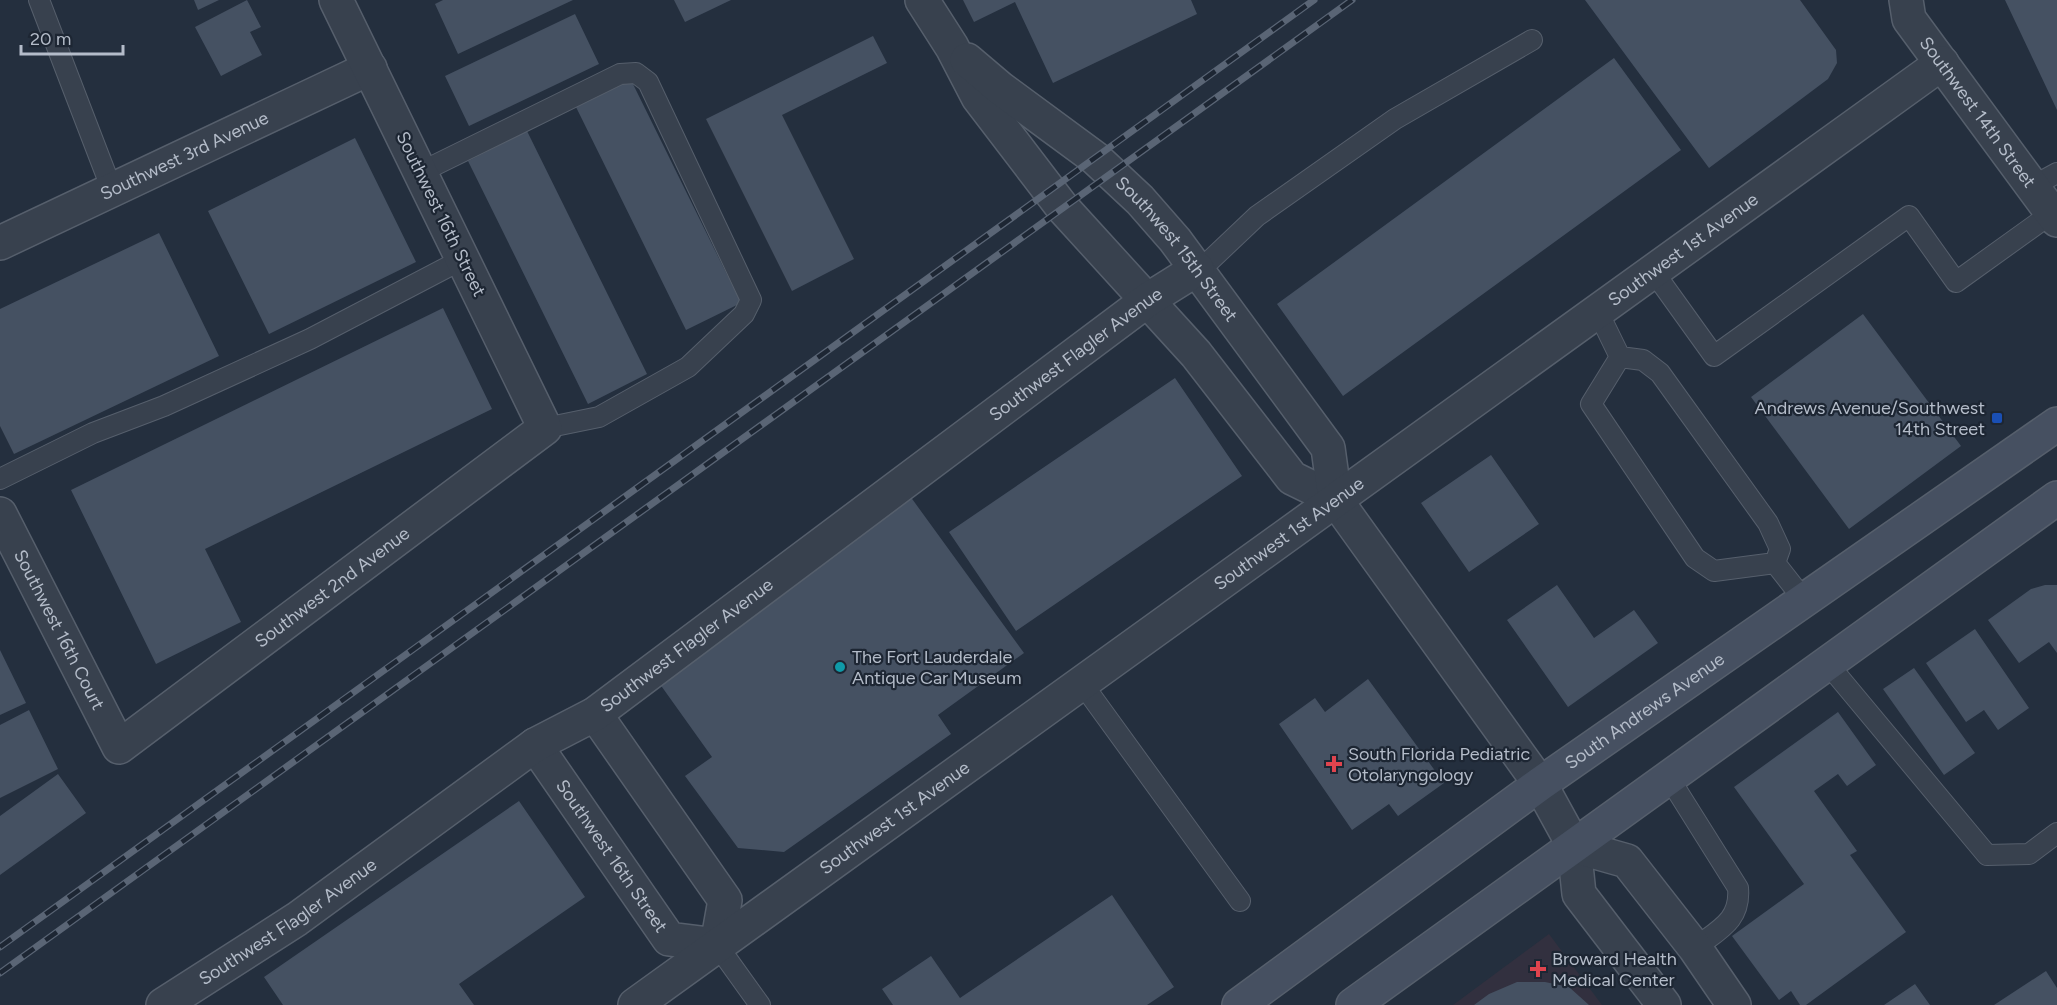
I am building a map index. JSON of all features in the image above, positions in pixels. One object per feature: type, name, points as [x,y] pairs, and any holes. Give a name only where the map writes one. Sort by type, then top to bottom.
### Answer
[{"type":"main road","name":"South Andrews Avenue","points":[[1239,1005],[1540,784],[2057,424]]},
{"type":"main road","points":[[1353,1005],[2057,498]]},
{"type":"street","name":"Southwest 16th Street","points":[[336,0],[545,428]]},
{"type":"street","name":"Southwest 15th Street","points":[[921,0],[952,47],[978,97],[1062,207],[1149,299],[1196,354],[1293,478],[1335,499],[1540,784],[1574,846],[1579,894],[1664,1005]]},
{"type":"street","name":"Southwest 14th Street","points":[[1906,0],[1909,19],[1942,63],[2045,180],[2054,216]]},
{"type":"street","name":"Southwest 15th Street","points":[[952,47],[1000,88],[1112,173],[1147,208],[1198,270],[1328,448],[1335,499]]},
{"type":"street","name":"Southwest 1st Avenue","points":[[635,1005],[1942,63]]},
{"type":"street","name":"Southwest 3rd Avenue","points":[[0,243],[370,68]]},
{"type":"street","name":"Southwest Flagler Avenue","points":[[179,1001],[297,919],[535,745],[595,714],[1149,299],[1198,270]]},
{"type":"street","name":"Southwest 2nd Avenue","points":[[119,747],[545,428]]},
{"type":"street","name":"Southwest 16th Court","points":[[0,514],[119,747]]},
{"type":"street","points":[[595,714],[725,900],[717,945]]},
{"type":"street","name":"Southwest 16th Street","points":[[535,745],[669,939],[717,945]]},
{"type":"street","points":[[1574,846],[1627,861],[1695,948],[1734,1005]]},
{"type":"lane","points":[[39,0],[112,190]]},
{"type":"lane","points":[[1198,270],[1257,216],[1395,119],[1532,40]]},
{"type":"lane","points":[[421,172],[620,74],[636,73],[648,82],[751,300],[744,314],[687,367],[599,417],[545,428]]},
{"type":"lane","points":[[1653,272],[1714,356],[1909,216],[1956,282],[2054,216]]},
{"type":"lane","points":[[0,478],[93,434],[164,406],[310,339],[463,259]]},
{"type":"lane","points":[[1598,312],[1620,357]]},
{"type":"lane","points":[[1620,357],[1591,404],[1695,558],[1714,571],[1775,563]]},
{"type":"lane","points":[[1620,357],[1643,360],[1660,373],[1768,523],[1780,549],[1775,563]]},
{"type":"lane","points":[[1775,563],[1804,600]]},
{"type":"lane","points":[[1827,663],[1987,855],[2029,854],[2057,833]]},
{"type":"lane","points":[[1081,682],[1240,902]]},
{"type":"lane","points":[[1669,778],[1738,888],[1739,904],[1732,917],[1695,948]]},
{"type":"lane","points":[[717,945],[760,1005]]},
{"type":"shaded area","name":"Broward Health Medical Center","points":[[1549,934],[1602,1005],[1453,1005]]},
{"type":"building","points":[[194,0],[219,0],[198,10]]},
{"type":"building","points":[[247,0],[261,27],[250,32],[262,55],[221,76],[195,27]]},
{"type":"building","points":[[443,0],[573,0],[458,54],[435,4]]},
{"type":"building","points":[[674,0],[731,0],[685,22]]},
{"type":"building","points":[[963,0],[1191,0],[1197,14],[1053,83],[1015,2],[974,22]]},
{"type":"building","points":[[1585,0],[1800,0],[1836,50],[1837,63],[1828,79],[1709,168]]},
{"type":"building","points":[[2005,0],[2057,0],[2057,110]]},
{"type":"building","points":[[575,14],[599,64],[469,126],[445,76]]},
{"type":"building","points":[[873,36],[887,63],[782,115],[854,259],[792,291],[706,119]]},
{"type":"building","points":[[1614,58],[1681,150],[1343,396],[1277,304]]},
{"type":"building","points":[[631,80],[741,303],[686,330],[576,107]]},
{"type":"building","points":[[527,131],[647,374],[588,404],[468,161]]},
{"type":"building","points":[[355,138],[416,262],[269,334],[208,211]]},
{"type":"building","points":[[159,233],[219,356],[14,454],[0,426],[0,309]]},
{"type":"building","points":[[443,308],[492,409],[205,549],[241,622],[156,664],[71,490]]},
{"type":"building","points":[[1863,314],[1961,446],[1849,529],[1751,397]]},
{"type":"building","points":[[1175,378],[1242,476],[1016,631],[949,532]]},
{"type":"building","points":[[1491,455],[1539,524],[1469,572],[1421,503]]},
{"type":"building","name":"The Fort Lauderdale Antique Car Museum","points":[[910,496],[1024,653],[938,715],[951,734],[784,852],[738,848],[685,776],[712,757],[657,680]]},
{"type":"building","points":[[1557,585],[1594,638],[1634,610],[1658,643],[1568,707],[1507,620]]},
{"type":"building","points":[[2045,585],[2057,585],[2057,653],[2049,642],[2019,663],[1988,620],[2031,589]]},
{"type":"building","points":[[1975,629],[2029,708],[1998,730],[1984,710],[1966,722],[1926,663]]},
{"type":"building","points":[[0,650],[26,703],[0,715]]},
{"type":"building","points":[[1914,668],[1975,753],[1944,775],[1883,689]]},
{"type":"building","points":[[1368,679],[1444,783],[1398,816],[1389,804],[1352,830],[1279,724],[1315,698],[1325,712]]},
{"type":"building","points":[[29,710],[58,769],[0,798],[0,725]]},
{"type":"building","points":[[1838,712],[1876,765],[1847,786],[1838,774],[1814,791],[1857,851],[1850,855],[1906,932],[1806,1005],[1800,1005],[1791,991],[1779,1000],[1732,936],[1804,884],[1734,787]]},
{"type":"building","points":[[58,774],[86,813],[0,875],[0,816]]},
{"type":"building","points":[[519,801],[585,897],[459,984],[474,1005],[283,1005],[264,977]]},
{"type":"building","points":[[1112,895],[1174,987],[1147,1005],[893,1005],[882,989],[931,956],[960,998]]},
{"type":"building","points":[[2046,971],[2057,988],[2057,1005],[1994,1005]]},
{"type":"building","points":[[1517,982],[1545,982],[1569,987],[1589,1005],[1474,1005],[1489,994]]},
{"type":"building","points":[[1915,984],[1930,1005],[1884,1005]]},
{"type":"railway","points":[[0,947],[1314,0]]},
{"type":"railway","points":[[0,973],[1352,0]]},
{"type":"place","name":"Andrews Avenue/Southwest 14th Street","points":[[1997,418]]},
{"type":"place","name":"The Fort Lauderdale Antique Car Museum","points":[[840,667]]},
{"type":"place","name":"South Florida Pediatric Otolaryngology","points":[[1334,764]]},
{"type":"place","name":"Broward Health Medical Center","points":[[1538,969]]}]
